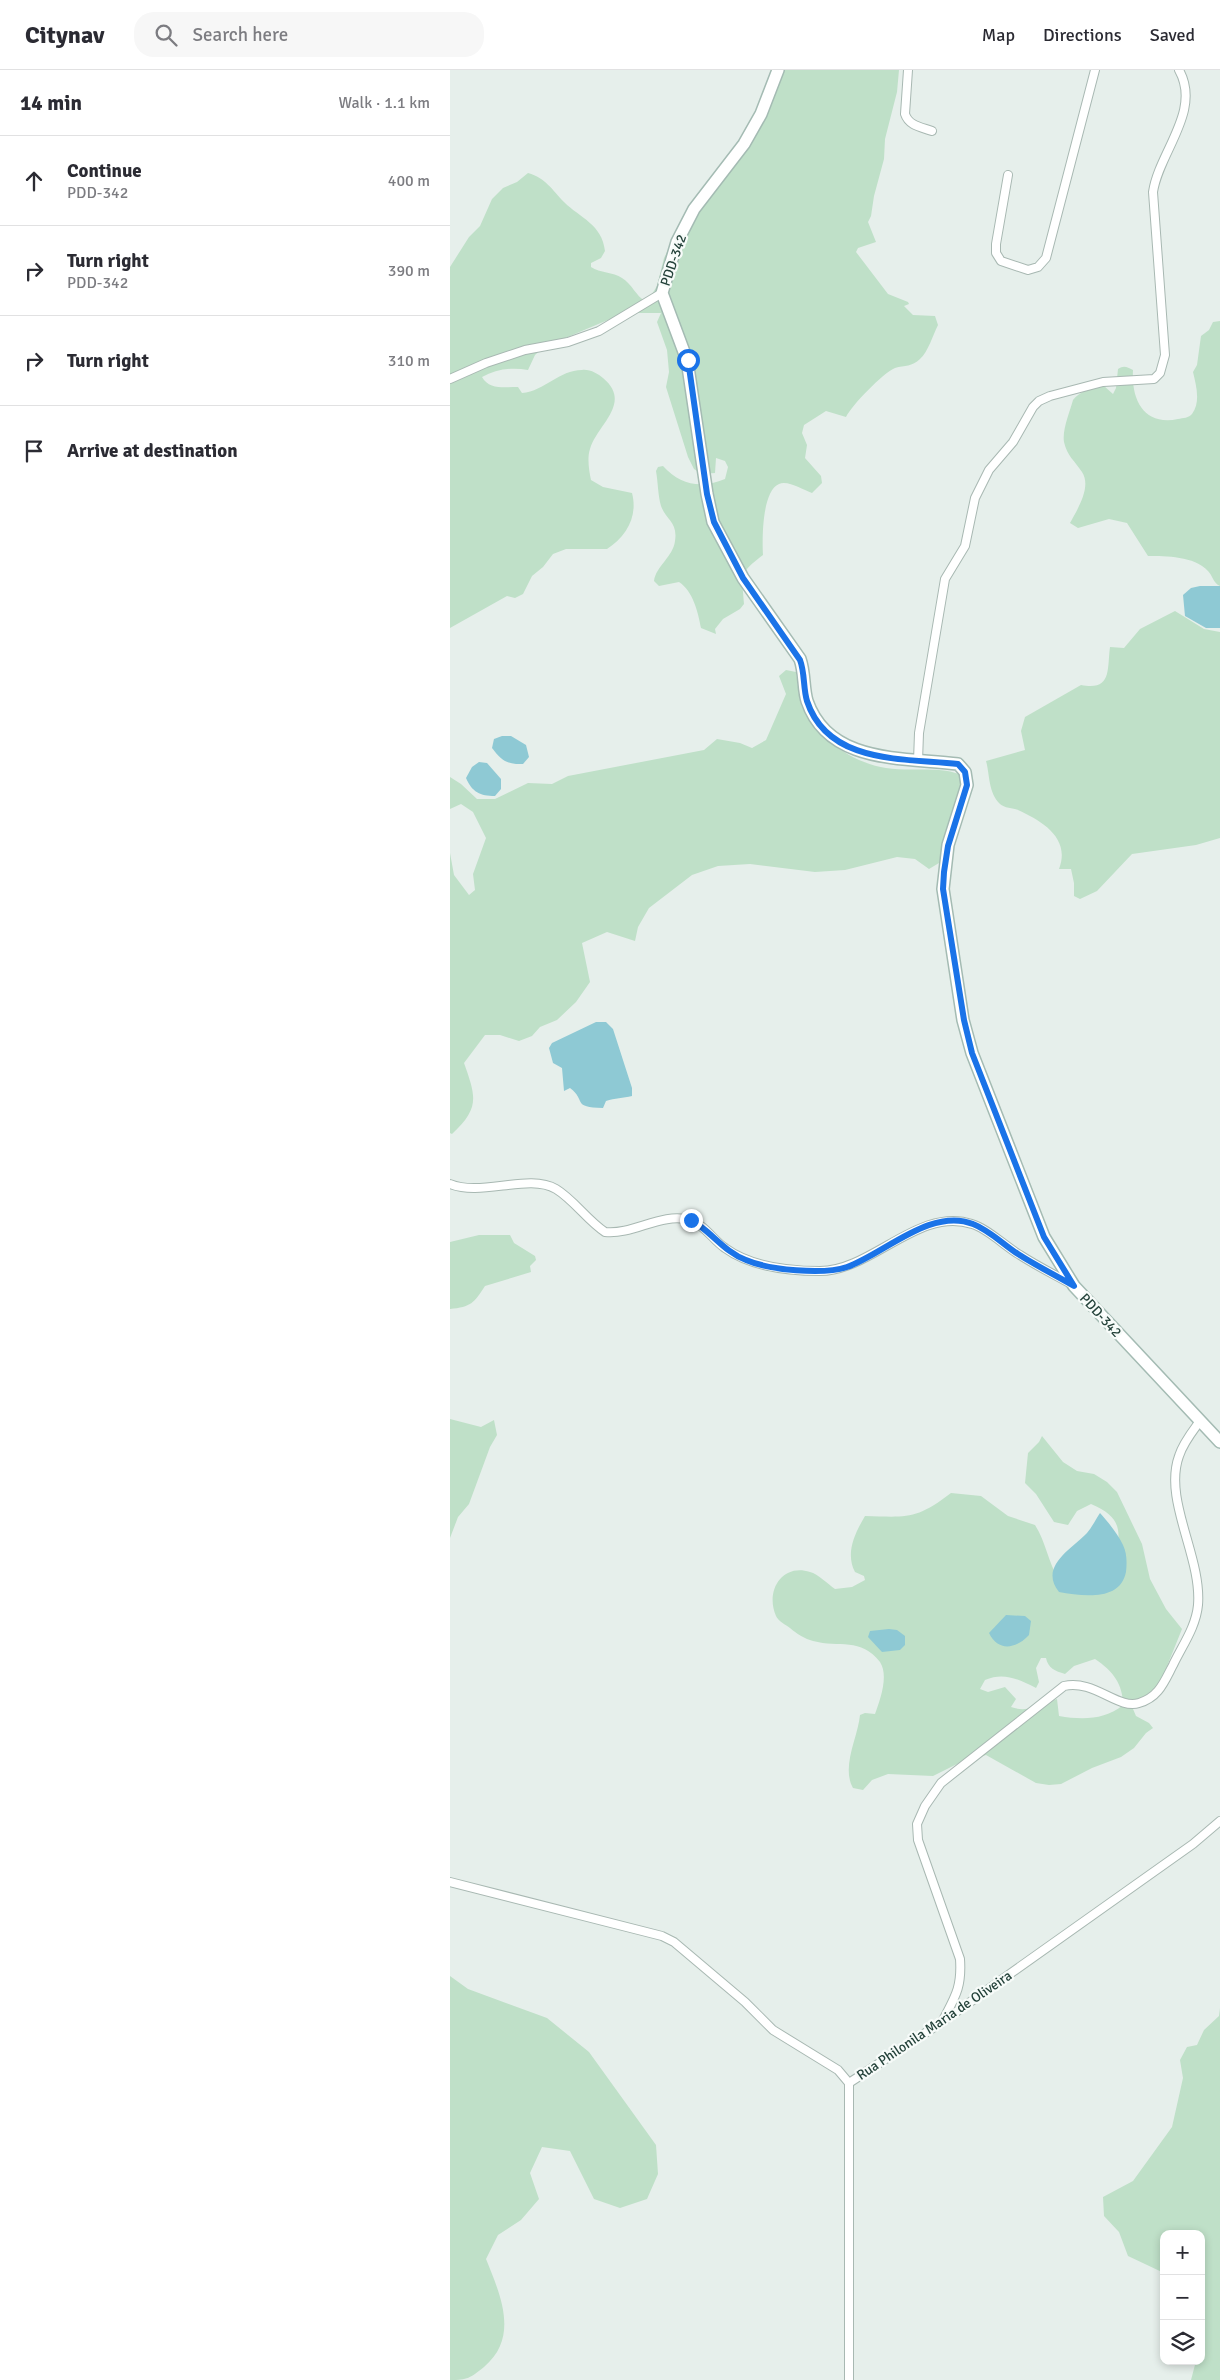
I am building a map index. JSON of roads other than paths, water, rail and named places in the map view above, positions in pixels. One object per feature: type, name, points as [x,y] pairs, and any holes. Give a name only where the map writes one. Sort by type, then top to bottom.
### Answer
[{"type":"street","name":"PDD-342","points":[[778,70],[761,114],[744,144],[694,209],[677,242],[662,293],[688,360],[707,494],[714,522],[743,578],[800,660],[804,672],[807,700],[816,721],[839,742],[864,754],[958,764],[965,772],[967,785],[948,846],[943,889],[964,1020],[972,1053],[1044,1237],[1074,1286],[1220,1442]]},
{"type":"street","points":[[908,70],[905,114],[907,120],[913,125],[932,131]]},
{"type":"street","points":[[1008,175],[996,253],[1002,261],[1028,270],[1038,267],[1046,258],[1095,70]]},
{"type":"street","points":[[918,761],[918,732],[945,579],[968,539],[975,498],[989,470],[1013,442],[1038,401],[1102,382],[1154,379],[1164,364],[1165,355],[1153,192],[1155,177],[1181,123],[1186,100],[1183,77],[1179,70]]},
{"type":"street","points":[[450,380],[486,362],[525,350],[568,342],[599,331],[662,293]]},
{"type":"street","points":[[450,1184],[459,1188],[536,1184],[555,1188],[605,1232],[622,1231],[675,1218],[691,1220],[703,1227],[725,1248],[745,1260],[766,1266],[821,1271],[847,1267],[925,1226],[952,1221],[973,1224],[1020,1255],[1074,1286]]},
{"type":"street","points":[[942,2022],[957,1993],[961,1978],[960,1958],[918,1840],[917,1824],[925,1806],[941,1783],[1064,1686],[1083,1684],[1126,1704],[1136,1704],[1152,1698],[1162,1688],[1193,1625],[1198,1606],[1198,1583],[1192,1552],[1176,1495],[1175,1478],[1178,1457],[1187,1438],[1200,1421]]},
{"type":"street","name":"Rua Philonila Maria de Oliveira","points":[[450,1882],[662,1936],[674,1942],[745,2002],[773,2030],[838,2070],[849,2083],[942,2022],[1193,1844],[1220,1821]]},
{"type":"street","points":[[849,2083],[849,2380]]},
{"type":"water","points":[[1220,586],[1220,628],[1206,628],[1185,616],[1183,595],[1191,588]]},
{"type":"water","points":[[502,736],[511,736],[526,745],[529,757],[523,764],[513,764],[505,761],[492,748],[494,739]]},
{"type":"water","points":[[479,762],[487,763],[501,779],[501,789],[495,796],[477,792],[471,787],[466,778],[472,767]]},
{"type":"water","points":[[596,1022],[606,1022],[613,1029],[632,1088],[632,1096],[606,1101],[603,1108],[583,1105],[570,1088],[564,1091],[562,1068],[553,1063],[549,1048],[552,1043]]},
{"type":"water","points":[[1100,1513],[1116,1532],[1124,1548],[1126,1572],[1122,1582],[1108,1593],[1099,1595],[1078,1595],[1059,1592],[1054,1583],[1055,1567],[1065,1553],[1087,1533]]},
{"type":"water","points":[[1006,1615],[1025,1616],[1031,1621],[1029,1635],[1013,1646],[1002,1646],[989,1633]]},
{"type":"water","points":[[897,1630],[905,1636],[905,1645],[900,1650],[882,1652],[868,1637],[870,1631]]}]
